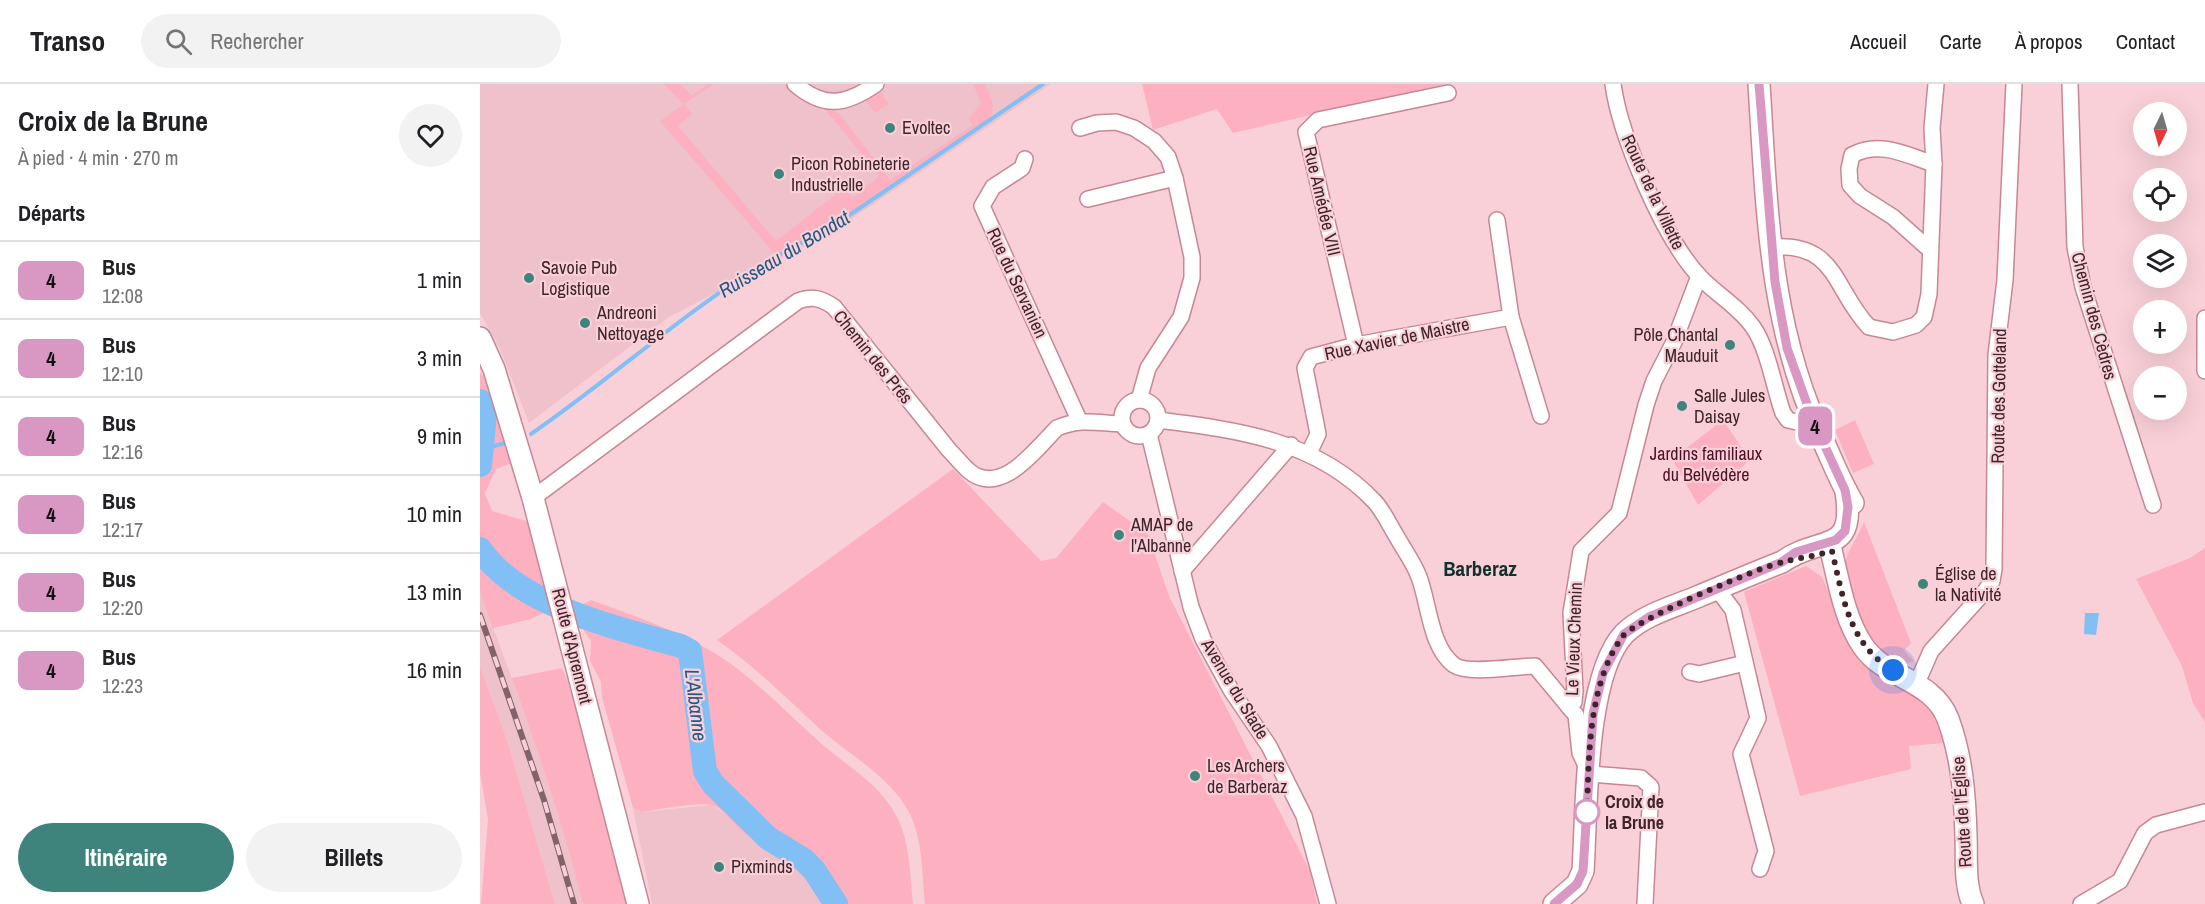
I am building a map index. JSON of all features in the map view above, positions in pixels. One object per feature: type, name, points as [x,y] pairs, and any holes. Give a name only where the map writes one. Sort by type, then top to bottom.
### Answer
[{"type":"main road","points":[[1554,904],[1577,884],[1583,871],[1593,714],[1599,685],[1608,660],[1624,634],[1649,617],[1782,562],[1830,547],[1848,546],[1855,536],[1859,523],[1855,506],[1845,490],[1812,418],[1787,348],[1777,294],[1772,248],[1759,84]]},
{"type":"main road","name":"Route d'Apremont","points":[[480,339],[500,389],[533,498],[638,904]]},
{"type":"main road","name":"Route d'Apremont","points":[[480,362],[500,389]]},
{"type":"main road","name":"Route de l'Église","points":[[1830,547],[1842,592],[1864,648],[1879,662],[1917,683],[1936,697],[1947,717],[1958,752],[1966,819],[1967,878],[1973,904]]},
{"type":"street","points":[[795,84],[812,96],[836,102],[850,99],[876,84]]},
{"type":"street","name":"Route de la Villette","points":[[1613,84],[1616,107],[1630,147],[1682,254],[1699,276],[1754,328],[1788,420],[1797,422],[1812,418]]},
{"type":"street","points":[[1772,248],[1795,246],[1819,255],[1828,264],[1869,327],[1893,332],[1916,325],[1924,317],[1929,294],[1934,164],[1932,128],[1936,84]]},
{"type":"street","name":"Route des Gotteland","points":[[1917,683],[1931,651],[1986,590],[1994,568],[1996,355],[2005,280],[2014,84]]},
{"type":"street","name":"Chemin des Cèdres","points":[[2070,84],[2075,247],[2083,287],[2153,505]]},
{"type":"street","name":"Rue Amédée VIII","points":[[1356,345],[1306,132],[1318,120],[1448,93]]},
{"type":"street","points":[[1080,128],[1097,123],[1116,122],[1134,128],[1154,141],[1168,157],[1175,178],[1192,257],[1192,278],[1182,317],[1148,368],[1139,400]]},
{"type":"street","points":[[1930,250],[1893,217],[1860,196],[1850,185],[1849,169],[1852,155],[1864,149],[1880,147],[1934,164]]},
{"type":"street","name":"Rue du Servanien","points":[[1024,159],[1022,168],[993,187],[982,206],[1079,420]]},
{"type":"street","points":[[1088,199],[1175,178]]},
{"type":"street","points":[[1497,220],[1511,316],[1541,416]]},
{"type":"street","name":"Le Vieux Chemin","points":[[1590,774],[1580,753],[1576,715],[1569,708],[1574,702],[1575,691],[1571,613],[1581,551],[1619,513],[1654,381],[1674,342],[1699,276]]},
{"type":"street","name":"Chemin des Prés","points":[[533,498],[798,301],[811,297],[834,307],[950,450],[969,471],[977,476],[989,479],[1008,474],[1058,428],[1079,420]]},
{"type":"street","name":"Rue Xavier de Maistre","points":[[1309,453],[1318,435],[1305,368],[1311,357],[1356,345],[1511,316]]},
{"type":"street","points":[[2205,318],[2205,371]]},
{"type":"street","points":[[1122,424],[1123,411],[1127,406],[1139,400],[1153,405],[1158,420]]},
{"type":"street","points":[[1079,420],[1122,424],[1131,434],[1149,434],[1158,420]]},
{"type":"street","points":[[1158,420],[1202,426],[1291,445],[1309,453],[1341,473],[1376,503],[1419,576],[1439,644],[1452,664],[1464,670],[1535,666],[1569,708]]},
{"type":"street","name":"Avenue du Stade","points":[[1149,434],[1182,571],[1203,639],[1232,690],[1269,746],[1304,816],[1328,904]]},
{"type":"street","points":[[1182,571],[1291,445]]},
{"type":"street","points":[[1717,589],[1733,610],[1758,718],[1741,754],[1766,850],[1760,869]]},
{"type":"street","points":[[1690,672],[1699,674],[1745,663]]},
{"type":"street","points":[[1590,774],[1641,778],[1651,787],[1645,904]]},
{"type":"street","points":[[2081,904],[2120,881],[2145,833],[2156,825],[2191,818],[2205,812]]},
{"type":"shaded area","points":[[480,84],[1051,84],[832,232],[669,317],[529,423],[501,351],[480,313]]},
{"type":"shaded area","points":[[480,592],[538,749],[570,852],[583,904],[555,904],[506,737],[480,667]]},
{"type":"shaded area","points":[[711,805],[726,814],[743,833],[784,859],[810,882],[821,904],[652,904],[633,808],[642,812]]},
{"type":"green space","points":[[663,84],[680,84],[692,95],[708,84],[714,84],[684,104]]},
{"type":"green space","points":[[973,84],[984,84],[991,97],[993,111],[989,120],[826,231],[776,255],[660,121],[684,104],[692,114],[678,126],[776,241],[835,195],[827,183],[835,177],[853,198],[879,176],[824,108],[839,113],[890,180],[973,125],[969,119],[981,103]]},
{"type":"green space","points":[[1142,84],[1446,84],[1233,133],[1217,109],[1153,130]]},
{"type":"green space","points":[[878,88],[889,104],[875,113],[864,98]]},
{"type":"green space","points":[[480,372],[494,392],[512,463],[496,469],[485,493],[492,511],[530,522],[550,610],[531,619],[493,628],[480,592]]},
{"type":"green space","name":"Jardins familiaux du Belvédère","points":[[1723,420],[1750,460],[1698,505],[1672,459]]},
{"type":"green space","points":[[1855,420],[1874,464],[1853,473],[1835,430]]},
{"type":"green space","points":[[953,469],[1041,561],[1056,558],[1103,502],[1148,534],[1169,596],[1310,871],[1317,904],[925,904],[917,836],[910,814],[902,801],[882,778],[821,730],[758,672],[717,640]]},
{"type":"green space","points":[[1864,522],[1911,643],[1904,651],[1914,661],[1900,665],[1886,658],[1867,634],[1853,602],[1848,586],[1846,560]]},
{"type":"green space","points":[[2205,548],[2205,722],[2193,703],[2182,666],[2136,579],[2190,558]]},
{"type":"green space","points":[[1806,566],[1822,577],[1853,650],[1877,673],[1929,703],[1944,743],[1909,746],[1911,769],[1800,796],[1744,592]]},
{"type":"green space","points":[[591,600],[668,629],[722,658],[750,679],[824,746],[873,786],[889,804],[901,825],[909,858],[913,904],[821,904],[807,881],[789,863],[745,834],[716,807],[696,805],[642,812],[633,808],[602,697],[601,682],[590,661],[591,641],[584,631],[582,605]]},
{"type":"green space","points":[[480,667],[506,737],[555,904],[481,904],[488,819],[480,773]]},
{"type":"green space","points":[[562,668],[624,882],[626,904],[583,904],[568,847],[512,678]]},
{"type":"water","points":[[2085,613],[2099,613],[2096,635],[2084,634]]},
{"type":"waterway","name":"Ruisseau du Bondat","points":[[531,434],[709,300],[746,275],[826,231],[1043,84]]},
{"type":"waterway","name":"L'Albanne","points":[[480,401],[485,414],[480,465]]},
{"type":"waterway","name":"Ruisseau du Bondat","points":[[482,454],[485,449],[508,442]]},
{"type":"waterway","name":"L'Albanne","points":[[480,549],[497,569],[519,586],[544,600],[571,612],[681,646],[690,651],[705,771],[713,784],[768,838],[804,860],[814,870],[836,904]]},
{"type":"railway","points":[[480,615],[544,800],[574,904]]},
{"type":"bus line","name":"4","points":[[1554,904],[1577,884],[1583,871],[1593,714],[1599,685],[1608,660],[1624,634],[1649,617],[1782,562],[1796,552],[1836,540],[1845,531],[1848,520],[1845,490],[1812,418],[1787,348],[1775,282],[1759,84]]},
{"type":"place","name":"Evoltec","points":[[890,128]]},
{"type":"place","name":"Picon Robineterie Industrielle","points":[[779,174]]},
{"type":"place","name":"Savoie Pub Logistique","points":[[529,278]]},
{"type":"place","name":"Andreoni Nettoyage","points":[[585,323]]},
{"type":"place","name":"Pôle Chantal Mauduit","points":[[1730,345]]},
{"type":"place","name":"Salle Jules Daisay","points":[[1682,406]]},
{"type":"place","name":"AMAP de l'Albanne","points":[[1119,535]]},
{"type":"place","name":"Église de la Nativité","points":[[1923,584]]},
{"type":"place","name":"Les Archers de Barberaz","points":[[1195,776]]},
{"type":"place","name":"Croix de la Brune","points":[[1587,812]]},
{"type":"place","name":"Pixminds","points":[[719,867]]},
{"type":"district","name":"Barberaz","points":[[1480,569]]},
{"type":"route","points":[[1587,812],[1593,714],[1599,685],[1608,660],[1624,634],[1649,617],[1782,562],[1799,561],[1832,551],[1842,592],[1856,633],[1864,648],[1879,662],[1893,670]]}]
